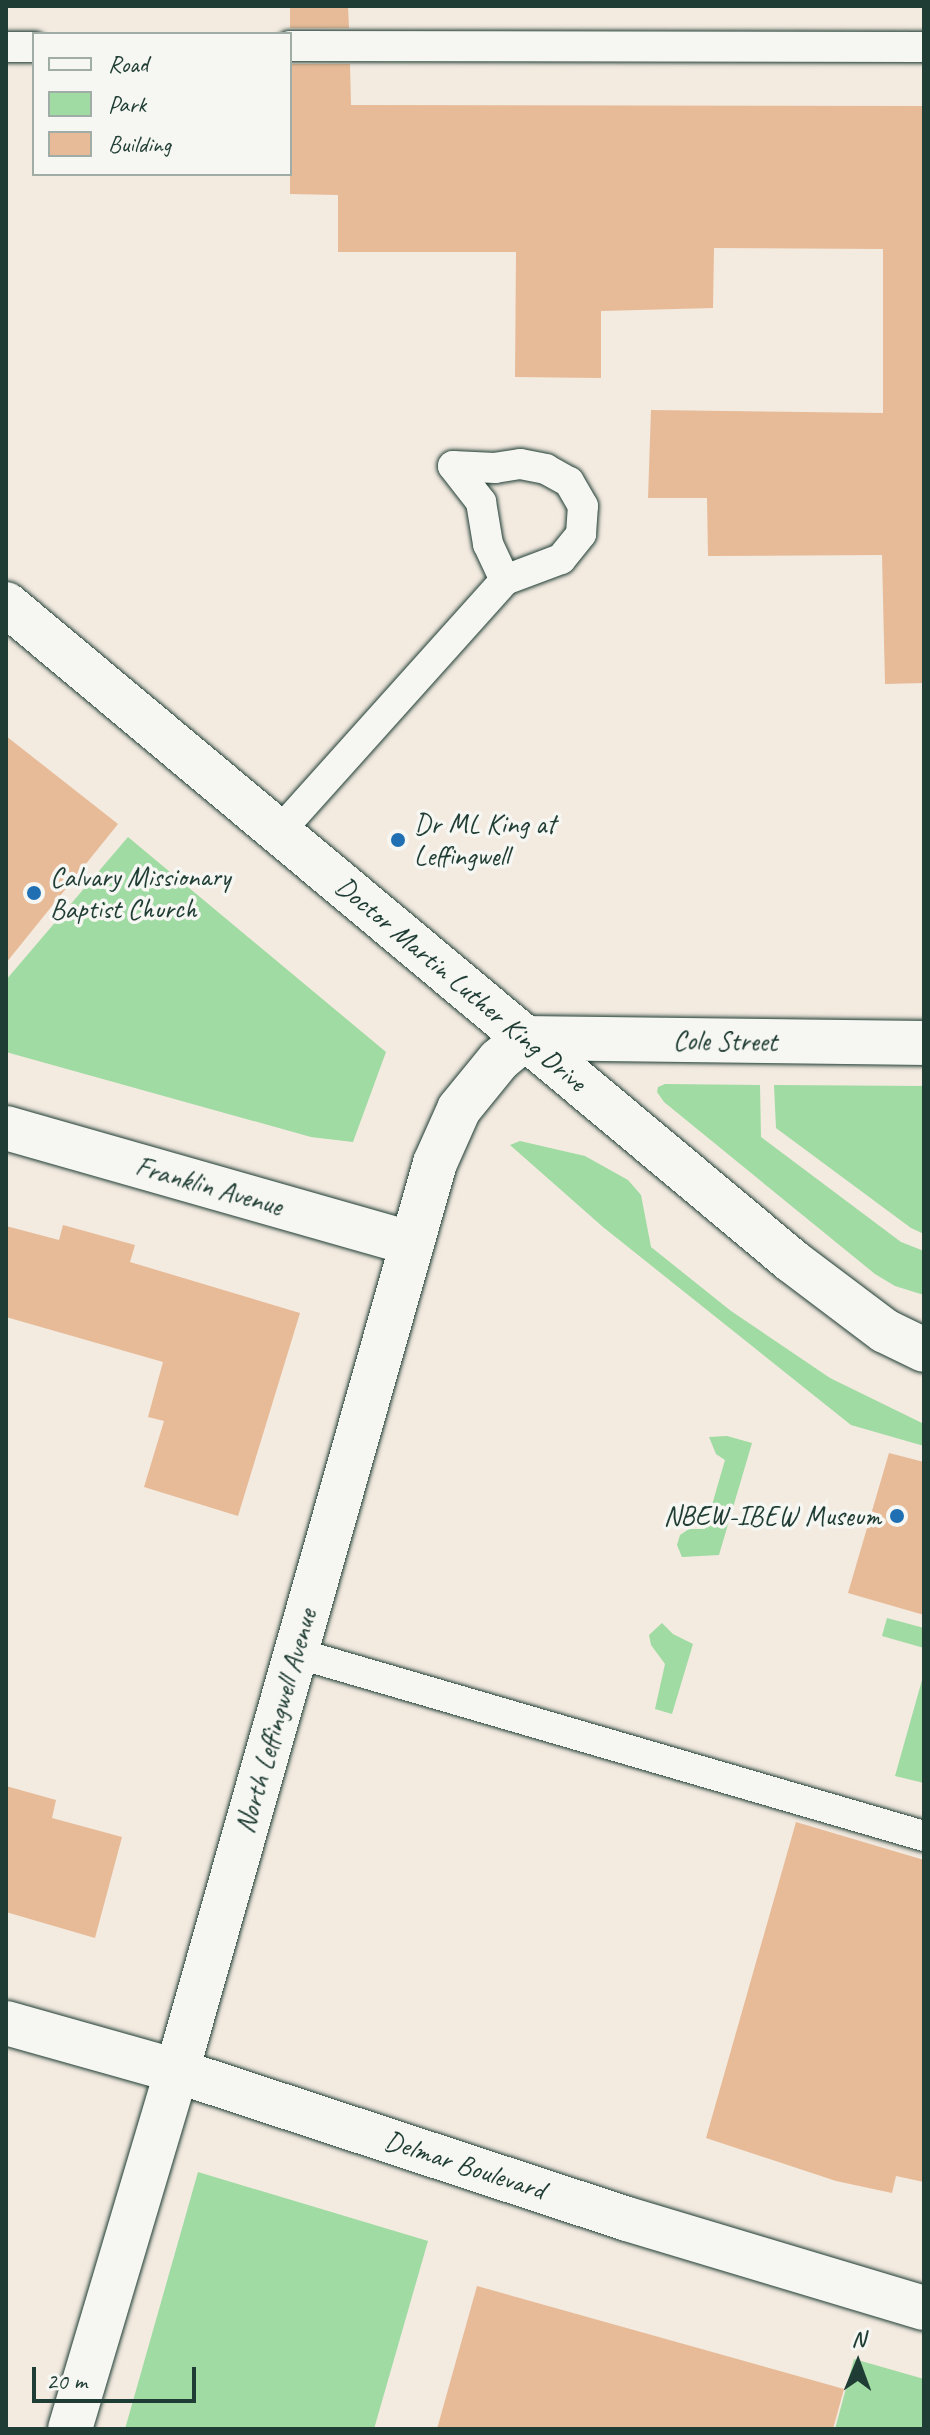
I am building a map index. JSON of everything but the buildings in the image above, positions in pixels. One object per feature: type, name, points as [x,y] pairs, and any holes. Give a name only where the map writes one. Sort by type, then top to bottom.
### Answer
[{"type":"street","name":"Doctor Martin Luther King Drive","points":[[6,604],[792,1261],[885,1331],[924,1350]]},
{"type":"street","name":"Cole Street","points":[[525,1038],[924,1043]]},
{"type":"street","name":"North Leffingwell Avenue","points":[[70,2429],[177,2071],[435,1163],[459,1109],[499,1060],[525,1038]]},
{"type":"street","name":"Franklin Avenue","points":[[6,1128],[412,1244]]},
{"type":"street","name":"Delmar Boulevard","points":[[6,2023],[177,2071],[627,2219],[924,2308]]},
{"type":"lane","points":[[292,46],[924,47]]},
{"type":"lane","points":[[6,47],[32,47]]},
{"type":"lane","points":[[279,832],[505,580],[561,559],[581,534],[583,506],[569,482],[546,469],[520,464],[495,468],[453,466],[481,502],[488,544],[505,580]]},
{"type":"lane","points":[[296,1653],[924,1836]]},
{"type":"green space","points":[[128,837],[386,1052],[353,1142],[311,1137],[6,1052],[6,980]]},
{"type":"green space","points":[[665,1084],[760,1085],[761,1137],[901,1242],[924,1251],[924,1295],[895,1286],[875,1274],[664,1102],[657,1092],[658,1087]]},
{"type":"green space","points":[[774,1085],[924,1086],[924,1234],[911,1228],[776,1128]]},
{"type":"green space","points":[[520,1141],[585,1156],[628,1180],[641,1195],[651,1247],[731,1311],[830,1378],[924,1424],[924,1446],[851,1425],[603,1227],[510,1145]]},
{"type":"green space","points":[[727,1436],[752,1443],[719,1555],[682,1557],[677,1545],[680,1535],[689,1529],[705,1529],[725,1460],[716,1454],[709,1437]]},
{"type":"green space","points":[[887,1618],[924,1628],[924,1648],[882,1636]]},
{"type":"green space","points":[[662,1623],[673,1634],[693,1644],[672,1714],[655,1709],[665,1664],[651,1645],[649,1635]]},
{"type":"green space","points":[[924,1680],[924,1783],[895,1776]]},
{"type":"green space","points":[[198,2172],[428,2241],[374,2429],[125,2429]]},
{"type":"green space","points":[[854,2359],[924,2379],[924,2429],[835,2429]]},
{"type":"place","name":"Dr ML King at Leffingwell","points":[[398,840]]},
{"type":"place","name":"Calvary Missionary Baptist Church","points":[[34,893]]},
{"type":"place","name":"NBEW-IBEW Museum","points":[[897,1516]]}]
